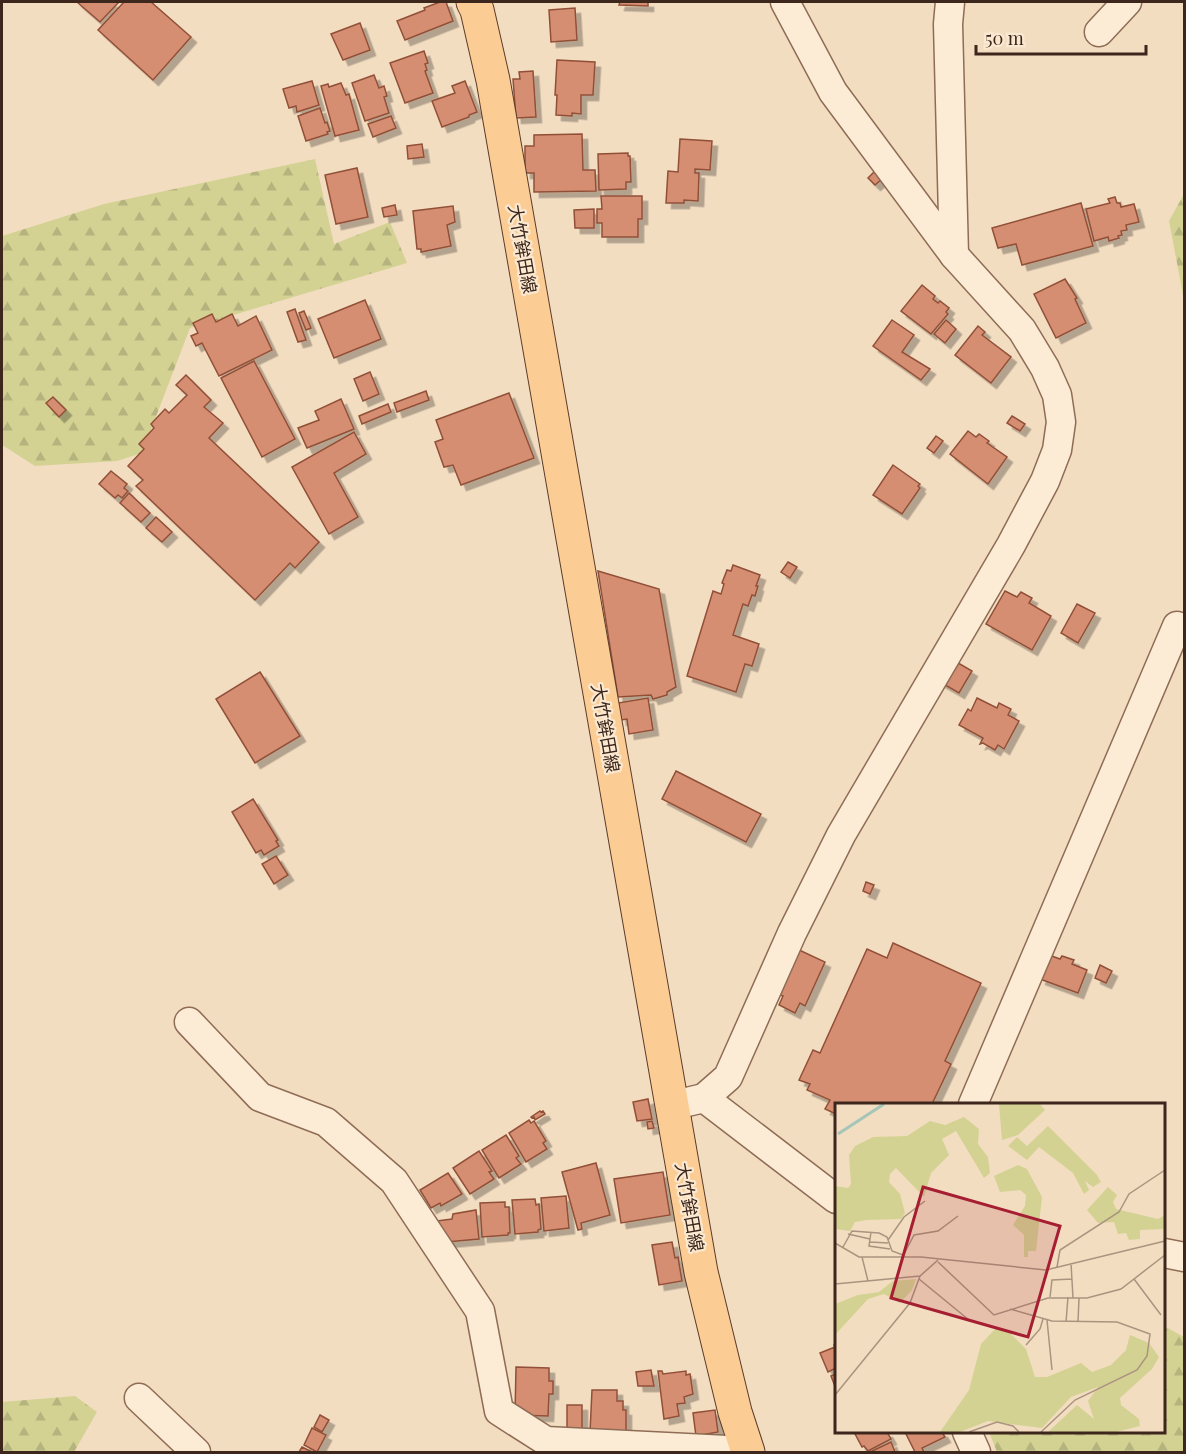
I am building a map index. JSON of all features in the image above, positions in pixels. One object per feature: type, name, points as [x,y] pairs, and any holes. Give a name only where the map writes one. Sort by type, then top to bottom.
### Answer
[{"type":"main road","name":"大竹鉾田線","points":[[473,2],[477,10],[493,80],[700,1272],[735,1412],[737,1452]]},
{"type":"street","points":[[671,1107],[704,1098],[728,1077],[792,933],[841,835],[1046,481],[1057,450],[1061,422],[1057,395],[1022,330],[954,255],[833,92],[785,2]]},
{"type":"street","points":[[950,2],[948,24],[954,255]]},
{"type":"street","points":[[1099,32],[1126,2]]},
{"type":"street","points":[[973,1103],[1177,626]]},
{"type":"street","points":[[189,1022],[260,1097],[326,1122],[394,1181],[480,1311],[499,1411],[546,1441],[737,1452]]},
{"type":"street","points":[[704,1098],[835,1197]]},
{"type":"street","points":[[1165,1253],[1185,1257]]},
{"type":"street","points":[[139,1398],[196,1452]]},
{"type":"street","points":[[968,1433],[976,1452]]},
{"type":"green space","points":[[315,159],[334,244],[390,222],[407,263],[190,328],[142,453],[117,461],[35,466],[2,445],[2,236],[104,204]]},
{"type":"green space","points":[[1184,194],[1184,300],[1169,221]]},
{"type":"green space","points":[[1165,1327],[1184,1337],[1184,1452],[997,1452],[989,1433],[1165,1433]]},
{"type":"green space","points":[[75,1396],[97,1412],[74,1452],[2,1452],[2,1402]]},
{"type":"building","points":[[77,2],[119,2],[100,22]]},
{"type":"building","points":[[124,2],[151,2],[191,37],[153,80],[98,30]]},
{"type":"building","points":[[440,2],[446,2],[453,21],[405,40],[397,21]]},
{"type":"building","points":[[620,2],[648,2],[648,6],[619,5]]},
{"type":"building","points":[[575,8],[577,40],[551,42],[549,10]]},
{"type":"building","points":[[360,23],[370,50],[343,60],[331,34]]},
{"type":"building","points":[[424,51],[428,63],[425,64],[427,70],[425,71],[433,93],[405,103],[390,63]]},
{"type":"building","points":[[557,60],[595,62],[593,95],[581,95],[581,114],[556,115]]},
{"type":"building","points":[[533,71],[536,117],[516,118],[513,79],[520,79],[519,72]]},
{"type":"building","points":[[374,75],[379,88],[384,86],[387,96],[384,97],[389,113],[365,121],[352,83]]},
{"type":"building","points":[[312,81],[319,105],[297,112],[296,106],[289,108],[283,89]]},
{"type":"building","points":[[465,81],[477,112],[442,127],[432,101],[455,93],[452,86]]},
{"type":"building","points":[[341,83],[346,95],[349,94],[359,130],[335,136],[321,86],[328,84],[329,87]]},
{"type":"building","points":[[320,108],[330,131],[327,132],[328,134],[306,141],[298,116]]},
{"type":"building","points":[[391,116],[396,128],[373,137],[368,124]]},
{"type":"building","points":[[582,134],[583,170],[595,170],[596,191],[534,192],[534,173],[525,173],[525,146],[534,146],[534,135]]},
{"type":"building","points":[[680,139],[712,141],[710,170],[695,169],[695,173],[699,173],[698,201],[684,200],[684,203],[666,203],[668,171],[678,172]]},
{"type":"building","points":[[422,144],[424,157],[408,159],[407,146]]},
{"type":"building","points":[[628,153],[631,182],[626,182],[626,189],[599,190],[598,154]]},
{"type":"building","points":[[357,168],[368,217],[336,224],[325,175]]},
{"type":"building","points":[[876,170],[883,178],[875,185],[868,178]]},
{"type":"building","points":[[601,196],[642,196],[642,219],[638,219],[638,237],[602,237],[602,223],[597,223],[597,209],[602,209]]},
{"type":"building","points":[[1115,197],[1121,207],[1134,204],[1139,222],[1126,225],[1127,230],[1121,231],[1122,235],[1118,236],[1119,238],[1109,241],[1108,237],[1094,241],[1086,209],[1110,203],[1108,199]]},
{"type":"building","points":[[1081,203],[1093,246],[1022,265],[1016,244],[998,248],[992,228]]},
{"type":"building","points":[[395,205],[397,215],[384,217],[382,208]]},
{"type":"building","points":[[453,206],[455,222],[447,225],[451,246],[421,252],[421,249],[417,249],[413,211]]},
{"type":"building","points":[[594,209],[594,228],[575,228],[574,210]]},
{"type":"building","points":[[1065,279],[1077,298],[1075,299],[1086,323],[1056,338],[1034,294]]},
{"type":"building","points":[[922,285],[935,296],[933,299],[949,308],[946,312],[948,314],[931,334],[901,311]]},
{"type":"building","points":[[365,300],[381,339],[334,358],[318,319]]},
{"type":"building","points":[[295,309],[306,340],[298,342],[287,312]]},
{"type":"building","points":[[304,311],[311,328],[306,330],[299,313]]},
{"type":"building","points":[[212,314],[216,322],[232,314],[238,326],[256,316],[272,350],[219,376],[202,343],[196,346],[191,336],[198,333],[193,323]]},
{"type":"building","points":[[892,320],[914,335],[902,352],[930,369],[921,380],[873,346]]},
{"type":"building","points":[[946,320],[956,329],[945,343],[934,334]]},
{"type":"building","points":[[978,326],[985,332],[982,335],[1011,357],[991,383],[955,355]]},
{"type":"building","points":[[254,361],[295,439],[262,457],[221,378]]},
{"type":"building","points":[[370,372],[379,394],[363,401],[354,379]]},
{"type":"building","points":[[186,375],[211,400],[204,407],[223,423],[209,438],[319,542],[295,568],[290,563],[255,600],[136,486],[143,480],[128,466],[144,449],[139,444],[154,428],[151,424],[165,409],[169,413],[187,395],[176,385]]},
{"type":"building","points":[[426,391],[429,400],[397,412],[394,403]]},
{"type":"building","points":[[509,393],[534,458],[461,485],[453,465],[444,467],[435,442],[443,439],[436,420]]},
{"type":"building","points":[[53,397],[66,410],[59,417],[46,403]]},
{"type":"building","points":[[341,399],[354,429],[307,448],[298,428],[319,420],[315,411]]},
{"type":"building","points":[[388,404],[391,412],[362,424],[359,416]]},
{"type":"building","points":[[1012,416],[1025,424],[1020,431],[1007,423]]},
{"type":"building","points":[[968,431],[976,437],[979,434],[989,441],[987,443],[1007,457],[988,484],[950,454]]},
{"type":"building","points":[[354,432],[366,454],[334,473],[358,517],[329,534],[292,467]]},
{"type":"building","points":[[936,436],[943,441],[934,453],[927,448]]},
{"type":"building","points":[[893,465],[920,484],[918,486],[920,488],[902,514],[873,495]]},
{"type":"building","points":[[111,471],[127,484],[124,488],[128,491],[122,498],[118,495],[115,498],[99,484]]},
{"type":"building","points":[[129,493],[150,513],[141,522],[120,503]]},
{"type":"building","points":[[156,517],[172,532],[162,542],[146,528]]},
{"type":"building","points":[[788,562],[797,567],[790,578],[781,572]]},
{"type":"building","points":[[733,565],[760,575],[755,596],[752,595],[748,606],[743,604],[733,635],[759,644],[752,666],[745,664],[736,692],[687,676],[713,591],[721,594],[727,570],[731,571]]},
{"type":"building","points":[[598,571],[659,589],[676,687],[667,692],[667,695],[653,699],[651,695],[618,697]]},
{"type":"building","points":[[1005,591],[1017,597],[1021,592],[1032,598],[1029,603],[1051,616],[1032,650],[986,624]]},
{"type":"building","points":[[1077,604],[1095,613],[1078,643],[1061,633]]},
{"type":"building","points":[[953,660],[972,671],[959,693],[940,682]]},
{"type":"building","points":[[260,672],[300,736],[255,763],[216,699]]},
{"type":"building","points":[[648,698],[653,730],[629,734],[627,719],[621,720],[618,703]]},
{"type":"building","points":[[977,698],[997,708],[999,703],[1011,709],[1008,715],[1019,721],[1004,749],[998,745],[995,750],[983,743],[980,744],[983,738],[959,725],[968,709],[971,711]]},
{"type":"building","points":[[676,771],[761,814],[746,842],[662,799]]},
{"type":"building","points":[[253,799],[278,840],[276,841],[279,846],[264,855],[261,850],[256,853],[232,812]]},
{"type":"building","points":[[276,856],[288,875],[274,884],[262,864]]},
{"type":"building","points":[[866,882],[874,885],[870,894],[863,891]]},
{"type":"building","points":[[893,943],[981,983],[945,1061],[951,1064],[932,1103],[835,1103],[835,1114],[825,1109],[830,1100],[807,1090],[810,1084],[799,1080],[813,1050],[820,1053],[867,949],[887,958]]},
{"type":"building","points":[[797,949],[825,962],[805,1006],[800,1003],[795,1013],[779,1005],[783,996],[777,994]]},
{"type":"building","points":[[1049,955],[1074,960],[1072,964],[1087,970],[1078,993],[1040,979]]},
{"type":"building","points":[[1100,965],[1112,971],[1106,983],[1095,978]]},
{"type":"building","points":[[648,1099],[652,1119],[637,1121],[633,1102]]},
{"type":"building","points":[[540,1111],[545,1114],[535,1120],[531,1117]]},
{"type":"building","points":[[529,1120],[531,1123],[534,1121],[546,1141],[543,1143],[547,1149],[526,1162],[509,1133]]},
{"type":"building","points":[[652,1121],[654,1128],[648,1129],[647,1122]]},
{"type":"building","points":[[506,1135],[519,1156],[516,1158],[521,1164],[499,1178],[482,1150]]},
{"type":"building","points":[[479,1151],[492,1171],[489,1172],[494,1179],[470,1194],[453,1168]]},
{"type":"building","points":[[596,1163],[610,1215],[581,1223],[582,1229],[578,1230],[562,1172]]},
{"type":"building","points":[[663,1172],[670,1215],[621,1223],[614,1179]]},
{"type":"building","points":[[448,1173],[462,1194],[441,1206],[440,1203],[431,1208],[420,1190]]},
{"type":"building","points":[[566,1196],[569,1228],[544,1231],[541,1198]]},
{"type":"building","points":[[535,1199],[536,1205],[539,1204],[541,1229],[538,1232],[515,1234],[512,1200]]},
{"type":"building","points":[[505,1202],[505,1207],[509,1207],[510,1233],[482,1237],[480,1203]]},
{"type":"building","points":[[476,1210],[479,1239],[446,1242],[436,1221],[452,1219],[453,1214]]},
{"type":"building","points":[[672,1242],[675,1258],[678,1257],[682,1281],[659,1285],[652,1245]]},
{"type":"building","points":[[835,1347],[835,1368],[828,1372],[820,1353]]},
{"type":"building","points":[[516,1367],[549,1368],[549,1381],[553,1381],[553,1394],[549,1394],[548,1416],[515,1415]]},
{"type":"building","points":[[651,1370],[654,1386],[638,1386],[636,1372]]},
{"type":"building","points":[[658,1371],[662,1371],[663,1374],[686,1371],[686,1375],[690,1374],[693,1394],[684,1397],[685,1403],[677,1404],[679,1416],[664,1419]]},
{"type":"building","points":[[835,1374],[835,1386],[831,1376]]},
{"type":"building","points":[[592,1390],[617,1390],[617,1401],[623,1401],[623,1410],[626,1410],[626,1432],[590,1432]]},
{"type":"building","points":[[567,1405],[582,1405],[582,1434],[567,1434]]},
{"type":"building","points":[[715,1410],[718,1432],[696,1436],[693,1413]]},
{"type":"building","points":[[320,1415],[329,1420],[322,1432],[314,1427]]},
{"type":"building","points":[[312,1428],[326,1435],[317,1452],[304,1445]]},
{"type":"building","points":[[855,1433],[888,1433],[891,1439],[868,1451],[864,1446],[862,1447]]},
{"type":"building","points":[[906,1433],[943,1433],[945,1437],[922,1448],[924,1452],[915,1452]]},
{"type":"building","points":[[891,1442],[895,1452],[870,1452]]},
{"type":"building","points":[[302,1447],[312,1452],[299,1452]]}]
